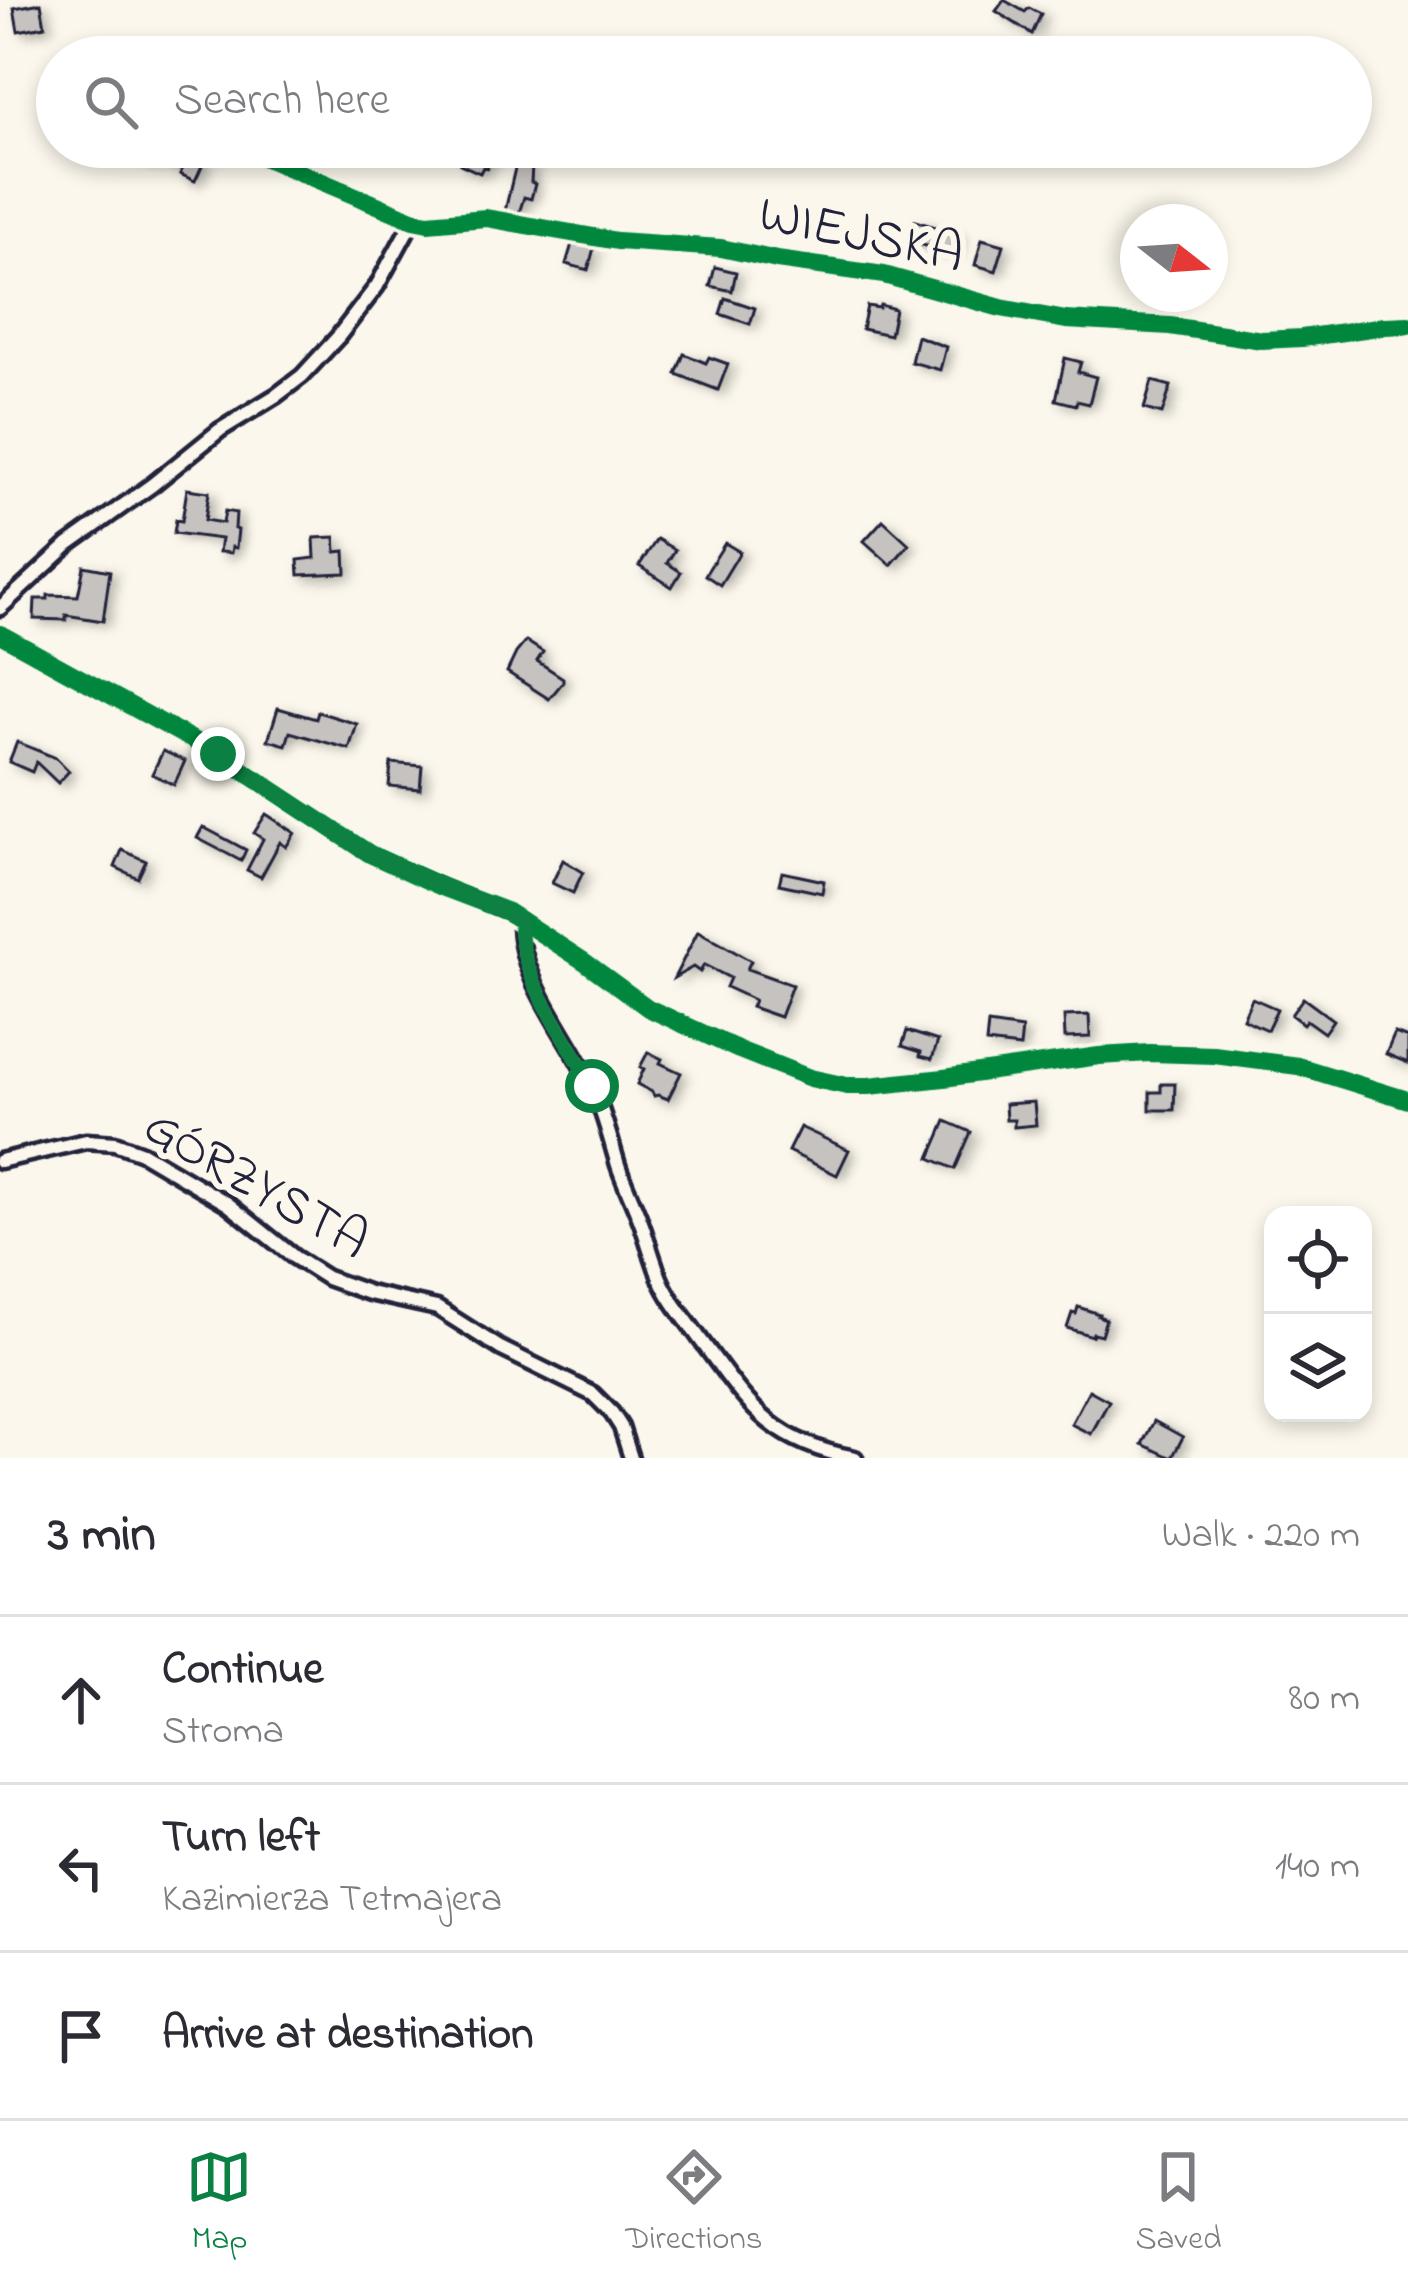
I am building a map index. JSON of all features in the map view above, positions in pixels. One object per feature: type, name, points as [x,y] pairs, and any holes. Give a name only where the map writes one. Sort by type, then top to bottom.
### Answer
[{"type":"street","name":"WIEJSKA","points":[[289,168],[412,220],[486,218],[617,241],[721,248],[884,275],[1048,318],[1286,340],[1408,326]]},
{"type":"street","points":[[0,608],[68,545],[220,430],[302,376],[365,302],[412,220]]},
{"type":"street","points":[[0,634],[218,754],[370,854],[520,919],[648,1008],[756,1057],[828,1083],[881,1084],[1100,1056],[1171,1054],[1254,1058],[1298,1066],[1408,1100]]},
{"type":"street","points":[[520,919],[529,964],[598,1100],[666,1291],[759,1415],[800,1442],[855,1458]]},
{"type":"street","name":"GÓRZYSTA","points":[[0,1161],[86,1141],[115,1143],[142,1153],[228,1204],[328,1278],[436,1308],[500,1348],[592,1394],[621,1427],[631,1458]]},
{"type":"building","points":[[1004,0],[1025,12],[1029,8],[1041,14],[1032,34],[996,11]]},
{"type":"building","points":[[41,3],[45,26],[18,31],[14,8]]},
{"type":"building","points":[[178,168],[201,168],[195,181],[180,174]]},
{"type":"building","points":[[515,168],[532,168],[531,199],[524,197],[519,213],[505,211]]},
{"type":"building","points":[[915,221],[959,234],[954,253],[910,242]]},
{"type":"building","points":[[982,239],[1004,245],[996,271],[975,265]]},
{"type":"building","points":[[572,244],[594,248],[588,270],[566,264]]},
{"type":"building","points":[[715,267],[736,272],[732,291],[710,286]]},
{"type":"building","points":[[725,298],[755,308],[750,324],[720,314]]},
{"type":"building","points":[[867,306],[895,309],[890,335],[862,329]]},
{"type":"building","points":[[917,336],[946,347],[940,370],[911,362]]},
{"type":"building","points":[[684,354],[706,363],[709,357],[728,364],[718,390],[676,374]]},
{"type":"building","points":[[1065,358],[1081,362],[1078,372],[1096,377],[1089,404],[1056,400]]},
{"type":"building","points":[[1152,381],[1171,386],[1162,414],[1144,409]]},
{"type":"building","points":[[187,489],[209,492],[205,520],[223,523],[225,511],[236,513],[236,548],[231,553],[219,552],[221,539],[174,533],[176,520],[182,521]]},
{"type":"building","points":[[883,520],[909,544],[891,565],[864,541]]},
{"type":"building","points":[[335,537],[336,552],[345,551],[346,573],[299,575],[298,560],[315,558],[314,538]]},
{"type":"building","points":[[657,539],[675,550],[667,563],[681,572],[672,587],[639,566]]},
{"type":"building","points":[[725,543],[740,552],[720,585],[705,575]]},
{"type":"building","points":[[84,566],[110,571],[103,621],[66,615],[66,620],[34,619],[35,599],[78,596]]},
{"type":"building","points":[[526,641],[543,652],[537,661],[563,678],[549,699],[507,672]]},
{"type":"building","points":[[278,708],[316,719],[318,712],[357,724],[349,749],[290,732],[286,745],[268,740]]},
{"type":"building","points":[[17,742],[56,758],[69,771],[58,783],[36,762],[32,772],[9,762]]},
{"type":"building","points":[[163,751],[185,761],[174,785],[152,774]]},
{"type":"building","points":[[391,763],[422,766],[420,789],[389,786]]},
{"type":"building","points":[[266,814],[295,833],[286,847],[280,842],[261,877],[247,870],[263,839],[254,833]]},
{"type":"building","points":[[203,827],[246,850],[241,861],[197,838]]},
{"type":"building","points":[[122,850],[146,861],[138,878],[115,867]]},
{"type":"building","points":[[563,860],[583,872],[573,893],[552,883]]},
{"type":"building","points":[[782,872],[824,881],[822,893],[779,884]]},
{"type":"building","points":[[698,931],[751,961],[747,969],[792,985],[780,1017],[751,1007],[754,1000],[726,987],[730,978],[704,965],[700,972],[693,967],[674,978]]},
{"type":"building","points":[[1252,998],[1277,1009],[1267,1030],[1243,1019]]},
{"type":"building","points":[[1303,998],[1333,1020],[1324,1033],[1291,1015]]},
{"type":"building","points":[[1089,1015],[1090,1037],[1065,1038],[1064,1016]]},
{"type":"building","points":[[988,1024],[1022,1029],[1020,1047],[986,1043]]},
{"type":"building","points":[[907,1031],[938,1041],[932,1059],[902,1046]]},
{"type":"building","points":[[1395,1033],[1408,1038],[1408,1063],[1386,1054]]},
{"type":"building","points":[[648,1052],[681,1073],[668,1099],[637,1084]]},
{"type":"building","points":[[1161,1084],[1175,1084],[1174,1110],[1150,1110],[1150,1092],[1161,1092]]},
{"type":"building","points":[[1034,1102],[1036,1125],[1014,1127],[1014,1120],[1006,1120],[1005,1104]]},
{"type":"building","points":[[946,1121],[971,1132],[955,1169],[930,1158]]},
{"type":"building","points":[[800,1127],[849,1150],[837,1175],[788,1151]]},
{"type":"building","points":[[1078,1307],[1106,1319],[1101,1335],[1067,1328]]},
{"type":"building","points":[[1089,1390],[1109,1401],[1091,1434],[1071,1424]]},
{"type":"building","points":[[1154,1421],[1183,1437],[1172,1458],[1142,1444]]},
{"type":"cycle path","points":[[289,168],[428,223],[486,218],[617,241],[721,248],[884,275],[1001,308],[1066,320],[1170,326],[1262,340],[1408,325]]},
{"type":"cycle path","points":[[0,634],[218,754],[370,854],[508,912],[648,1008],[810,1078],[869,1086],[1099,1056],[1214,1055],[1298,1066],[1408,1100]]},
{"type":"route","points":[[218,754],[370,854],[520,919],[524,950],[537,983],[592,1086]]}]
